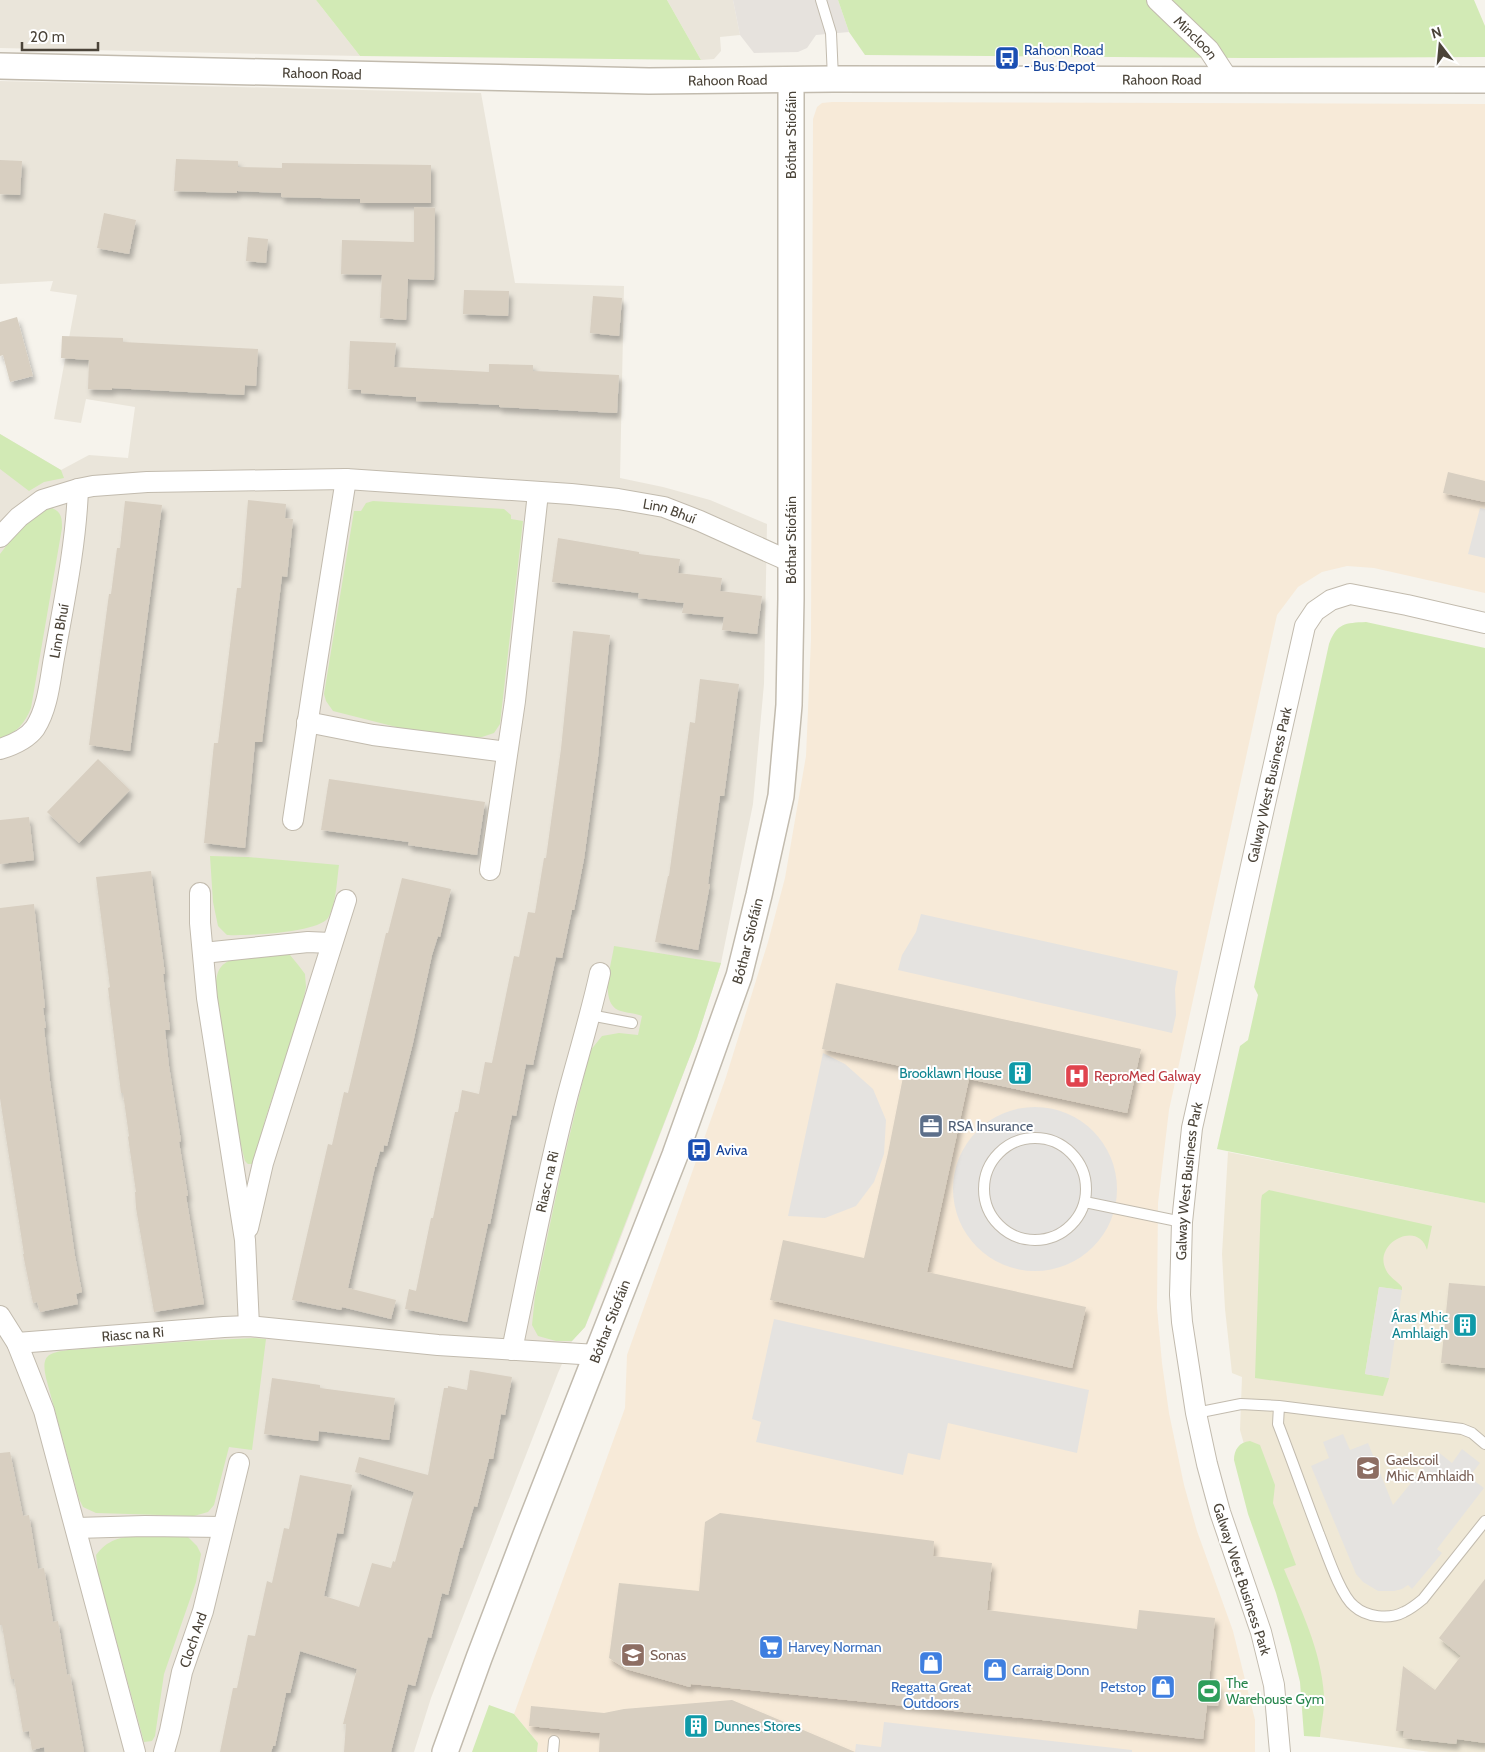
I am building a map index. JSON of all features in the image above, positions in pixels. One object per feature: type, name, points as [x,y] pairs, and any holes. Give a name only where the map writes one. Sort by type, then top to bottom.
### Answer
[{"type":"street","name":"Mincloon","points":[[1157,0],[1209,50],[1228,79]]},
{"type":"street","name":"Rahoon Road","points":[[0,66],[640,81],[833,79],[1485,80]]},
{"type":"street","name":"Bóthar Stiofáin","points":[[446,1752],[482,1649],[676,1155],[739,976],[781,796],[789,705],[791,562],[791,80]]},
{"type":"street","name":"Linn Bhuí","points":[[0,537],[19,517],[42,500],[78,489],[147,482],[346,479],[618,499],[664,507],[791,562]]},
{"type":"street","points":[[293,820],[346,479]]},
{"type":"street","name":"Linn Bhuí","points":[[0,749],[24,738],[35,728],[47,696],[68,579],[77,514],[78,489]]},
{"type":"street","points":[[490,870],[515,701],[538,493]]},
{"type":"street","name":"Galway West Business Park","points":[[1280,1752],[1274,1685],[1261,1632],[1220,1512],[1207,1464],[1196,1413],[1182,1322],[1180,1295],[1182,1222],[1192,1128],[1305,626],[1315,612],[1331,600],[1350,594],[1485,623]]},
{"type":"street","points":[[307,722],[373,734],[507,752]]},
{"type":"street","points":[[200,893],[207,998],[245,1240],[250,1326]]},
{"type":"street","points":[[245,1240],[262,1163],[346,900]]},
{"type":"street","points":[[203,953],[308,942],[331,943]]},
{"type":"street","name":"Riasc na Ri","points":[[512,1350],[553,1156],[600,973]]},
{"type":"street","points":[[0,1316],[17,1343],[44,1411],[134,1752]]},
{"type":"street","name":"Riasc na Ri","points":[[17,1343],[250,1326],[428,1344],[597,1355]]},
{"type":"street","name":"Cloch Ard","points":[[164,1752],[182,1672],[203,1611],[239,1463]]},
{"type":"street","points":[[76,1528],[145,1526],[223,1527]]},
{"type":"lane","points":[[821,0],[831,33],[833,79]]},
{"type":"lane","points":[[590,1016],[632,1023]]},
{"type":"lane","points":[[1026,1138],[1043,1138],[1060,1144],[1073,1154],[1078,1161],[1082,1168],[1086,1185],[1085,1202],[1078,1217],[1066,1229],[1052,1237],[1036,1240],[1019,1237],[1004,1230],[993,1218],[986,1202],[984,1186],[988,1170],[997,1155],[1010,1144],[1026,1138]]},
{"type":"lane","points":[[1085,1202],[1182,1222]]},
{"type":"lane","points":[[1196,1413],[1241,1404],[1279,1406],[1462,1429],[1472,1433],[1485,1444]]},
{"type":"lane","points":[[1279,1406],[1278,1424],[1336,1578],[1352,1605],[1364,1613],[1378,1616],[1393,1616],[1403,1613],[1423,1599],[1485,1521]]},
{"type":"lane","points":[[553,1752],[554,1741]]},
{"type":"shaded area","points":[[0,0],[316,0],[360,56],[0,48]]},
{"type":"shaded area","points":[[667,0],[733,0],[740,35],[720,37],[721,51],[714,59],[701,60]]},
{"type":"shaded area","points":[[733,0],[838,0],[849,32],[816,35],[807,48],[798,52],[754,53],[740,35]]},
{"type":"shaded area","points":[[0,81],[481,93],[515,283],[624,286],[620,478],[710,500],[767,524],[764,684],[753,804],[721,963],[697,1038],[603,1284],[585,1327],[572,1341],[558,1373],[431,1698],[414,1752],[0,1752],[0,434],[61,470],[89,455],[128,458],[135,407],[86,399],[81,423],[54,419],[77,295],[50,291],[53,281],[0,284]]},
{"type":"shaded area","points":[[822,103],[1485,104],[1485,593],[1374,568],[1347,566],[1322,572],[1298,587],[1277,615],[1169,1110],[1158,1203],[1157,1308],[1162,1363],[1169,1413],[1184,1485],[1197,1531],[1233,1631],[1255,1720],[1255,1752],[537,1752],[538,1743],[514,1714],[625,1408],[627,1355],[726,1077],[768,942],[785,878],[806,756],[811,640],[813,119],[817,107]]},
{"type":"shaded area","points":[[1480,508],[1485,509],[1485,558],[1468,554]]},
{"type":"shaded area","points":[[921,914],[1178,971],[1175,989],[1176,1015],[1172,1033],[898,970],[902,955],[916,932]]},
{"type":"shaded area","points":[[823,1053],[845,1064],[873,1089],[886,1120],[884,1154],[874,1182],[856,1206],[825,1218],[788,1216]]},
{"type":"shaded area","points":[[1035,1107],[1059,1111],[1080,1121],[1093,1131],[1103,1144],[1113,1165],[1117,1189],[1113,1213],[1103,1234],[1093,1247],[1080,1257],[1059,1267],[1035,1271],[1011,1267],[990,1257],[977,1247],[967,1234],[957,1213],[953,1189],[957,1165],[967,1144],[977,1131],[990,1121],[1011,1111]]},
{"type":"shaded area","name":"Gaelscoil Mhic Amhlaidh","points":[[1228,1152],[1485,1203],[1485,1752],[1430,1752],[1320,1737],[1316,1696],[1240,1430],[1242,1377],[1232,1373],[1225,1309],[1222,1254]]},
{"type":"shaded area","points":[[1379,1287],[1402,1290],[1389,1378],[1365,1374]]},
{"type":"shaded area","points":[[774,1319],[1089,1390],[1077,1453],[948,1423],[940,1460],[908,1453],[903,1475],[756,1442],[761,1422],[752,1419]]},
{"type":"shaded area","points":[[1343,1434],[1350,1450],[1368,1443],[1393,1505],[1437,1451],[1452,1463],[1462,1449],[1480,1463],[1469,1477],[1484,1488],[1437,1549],[1442,1553],[1412,1589],[1408,1585],[1394,1591],[1378,1591],[1363,1582],[1356,1574],[1311,1466],[1329,1458],[1323,1442]]},
{"type":"shaded area","points":[[884,1722],[1132,1750],[1132,1752],[855,1752],[856,1744],[881,1747]]},
{"type":"green space","points":[[316,0],[667,0],[701,60],[360,56]]},
{"type":"green space","points":[[838,0],[1474,0],[1485,26],[1485,57],[1243,58],[865,55],[849,32]]},
{"type":"green space","points":[[0,434],[61,470],[64,478],[44,482],[29,491],[0,469]]},
{"type":"green space","points":[[373,501],[504,509],[511,515],[511,519],[523,521],[500,724],[494,733],[482,737],[468,738],[404,729],[333,711],[326,701],[324,694],[354,511],[361,511],[366,503]]},
{"type":"green space","points":[[52,508],[60,514],[62,528],[31,708],[26,718],[15,731],[0,738],[0,554],[30,519]]},
{"type":"green space","points":[[1366,622],[1485,648],[1485,1203],[1217,1149],[1240,1046],[1248,1040],[1258,995],[1254,987],[1329,644],[1335,632],[1343,625]]},
{"type":"green space","points":[[210,856],[248,857],[339,865],[331,913],[321,923],[296,930],[264,934],[227,935],[218,926],[213,902]]},
{"type":"green space","points":[[614,946],[721,963],[697,1038],[585,1327],[572,1341],[556,1341],[538,1336],[532,1325],[535,1296],[562,1167],[590,1051],[602,1036],[619,1033],[638,1035],[642,1016],[618,1010],[612,1005],[609,998],[608,981]]},
{"type":"green space","points":[[278,952],[290,955],[299,966],[305,974],[306,987],[302,1007],[265,1120],[257,1159],[254,1164],[248,1164],[245,1161],[238,1134],[215,990],[216,980],[219,970],[229,961],[246,955]]},
{"type":"green space","points":[[1269,1190],[1432,1226],[1427,1250],[1422,1241],[1415,1236],[1407,1236],[1398,1238],[1385,1251],[1383,1260],[1386,1270],[1402,1287],[1402,1290],[1379,1287],[1365,1374],[1389,1378],[1383,1396],[1255,1378],[1261,1201],[1262,1195]]},
{"type":"green space","points":[[254,1338],[266,1339],[252,1450],[229,1447],[214,1505],[208,1512],[194,1516],[96,1513],[83,1507],[79,1499],[46,1378],[45,1360],[48,1356],[55,1352],[68,1350]]},
{"type":"green space","points":[[1250,1441],[1260,1445],[1275,1485],[1273,1503],[1296,1565],[1284,1569],[1309,1630],[1319,1662],[1324,1700],[1320,1737],[1304,1736],[1300,1682],[1291,1645],[1276,1593],[1248,1514],[1234,1460],[1238,1447]]},
{"type":"green space","points":[[139,1534],[187,1536],[197,1546],[201,1554],[196,1582],[164,1674],[155,1736],[152,1741],[144,1742],[98,1573],[96,1555],[110,1542]]},
{"type":"green space","points":[[489,1705],[514,1714],[538,1743],[537,1752],[472,1752]]},
{"type":"building","points":[[176,159],[238,161],[238,167],[282,168],[282,163],[431,165],[431,203],[360,203],[360,199],[281,197],[281,193],[174,191]]},
{"type":"building","points":[[0,160],[22,161],[20,195],[0,194]]},
{"type":"building","points":[[414,207],[435,208],[434,280],[408,279],[406,320],[380,318],[382,275],[341,274],[342,240],[414,242]]},
{"type":"building","points":[[104,213],[136,220],[129,254],[97,248]]},
{"type":"building","points":[[248,237],[268,239],[266,263],[246,261]]},
{"type":"building","points":[[464,290],[509,291],[508,316],[463,314]]},
{"type":"building","points":[[593,296],[622,298],[619,336],[590,333]]},
{"type":"building","points":[[17,317],[33,376],[10,382],[3,355],[0,356],[0,322]]},
{"type":"building","points":[[62,336],[123,338],[123,342],[258,349],[256,386],[245,385],[244,395],[112,388],[112,390],[88,389],[89,360],[61,358]]},
{"type":"building","points":[[350,341],[396,343],[394,367],[489,372],[489,364],[533,365],[533,371],[619,375],[617,413],[416,401],[416,397],[361,393],[361,390],[348,389]]},
{"type":"building","points":[[1448,472],[1485,481],[1485,502],[1443,493]]},
{"type":"building","points":[[248,500],[286,504],[285,518],[293,519],[287,577],[282,576],[262,742],[255,742],[245,848],[204,843],[214,743],[218,743],[237,588],[241,588]]},
{"type":"building","points":[[125,501],[162,505],[130,751],[89,745],[109,594],[111,594],[117,548],[120,548]]},
{"type":"building","points":[[558,538],[639,552],[639,554],[680,559],[678,573],[722,578],[720,591],[762,596],[757,634],[722,630],[724,617],[682,613],[684,603],[638,598],[639,593],[552,582]]},
{"type":"building","points":[[573,631],[610,635],[598,757],[584,859],[562,958],[556,957],[533,1065],[526,1064],[516,1116],[512,1115],[490,1224],[488,1224],[467,1322],[405,1309],[409,1289],[416,1291],[455,1112],[458,1112],[462,1090],[479,1094],[485,1062],[492,1063],[514,956],[519,957],[528,912],[535,913],[544,858],[546,858],[561,749]]},
{"type":"building","points":[[700,679],[739,684],[724,796],[720,796],[708,884],[710,884],[698,950],[655,942],[669,876],[690,722],[695,723]]},
{"type":"building","points":[[98,759],[130,790],[79,843],[47,812]]},
{"type":"building","points":[[329,779],[485,802],[477,855],[408,845],[409,842],[321,830]]},
{"type":"building","points":[[29,817],[34,860],[0,864],[0,820]]},
{"type":"building","points":[[151,871],[165,974],[163,974],[170,1030],[165,1030],[169,1066],[181,1141],[179,1142],[188,1196],[186,1196],[204,1304],[154,1312],[136,1208],[136,1192],[123,1093],[121,1093],[96,877]]},
{"type":"building","points":[[402,878],[451,889],[440,937],[438,936],[432,955],[413,1043],[387,1146],[384,1145],[383,1152],[380,1151],[375,1167],[348,1288],[396,1300],[391,1319],[342,1307],[341,1310],[292,1300],[328,1144],[332,1145],[344,1092],[348,1093],[386,933],[388,933]]},
{"type":"building","points":[[34,904],[45,1008],[43,1008],[46,1028],[44,1028],[50,1081],[75,1256],[82,1292],[76,1294],[78,1304],[40,1312],[37,1302],[33,1303],[23,1254],[0,1098],[0,908]]},
{"type":"building","points":[[836,983],[1141,1049],[1127,1113],[969,1079],[927,1272],[1086,1307],[1072,1368],[770,1300],[783,1240],[864,1258],[888,1153],[905,1067],[822,1049]]},
{"type":"building","name":"Áras Mhic Amhlaigh","points":[[1449,1283],[1485,1286],[1485,1368],[1441,1363]]},
{"type":"building","points":[[470,1370],[512,1377],[505,1415],[501,1414],[493,1459],[489,1459],[477,1507],[474,1506],[462,1548],[460,1548],[448,1595],[442,1593],[431,1638],[428,1637],[415,1686],[408,1684],[391,1752],[344,1752],[346,1724],[343,1724],[357,1669],[300,1651],[290,1693],[286,1693],[275,1746],[273,1746],[271,1752],[220,1752],[233,1688],[237,1688],[248,1635],[255,1636],[267,1581],[272,1583],[284,1528],[289,1529],[300,1475],[352,1485],[343,1534],[337,1533],[324,1596],[359,1607],[372,1563],[391,1568],[393,1561],[395,1562],[414,1492],[355,1472],[359,1457],[428,1475],[444,1388],[448,1388],[448,1386],[467,1390]]},
{"type":"building","points":[[272,1378],[320,1385],[320,1388],[395,1398],[389,1440],[319,1431],[318,1441],[264,1434]]},
{"type":"building","points":[[10,1452],[23,1516],[29,1515],[38,1569],[44,1568],[53,1622],[58,1621],[67,1675],[70,1674],[84,1752],[45,1752],[44,1747],[32,1750],[29,1731],[23,1732],[14,1679],[11,1679],[2,1625],[0,1625],[0,1453]]},
{"type":"building","points":[[720,1513],[934,1541],[933,1556],[992,1563],[987,1610],[1137,1629],[1139,1610],[1215,1618],[1209,1682],[1219,1684],[1218,1706],[1207,1705],[1203,1739],[1042,1720],[691,1684],[690,1687],[626,1669],[609,1658],[619,1583],[699,1591],[705,1522]]},
{"type":"building","points":[[1485,1579],[1485,1743],[1457,1739],[1456,1744],[1403,1738],[1404,1731],[1396,1731],[1403,1666],[1435,1690],[1461,1656],[1439,1638]]},
{"type":"building","name":"Dunnes Stores","points":[[732,1700],[855,1752],[599,1752],[600,1733],[529,1726],[531,1706],[604,1713],[624,1709]]},
{"type":"place","name":"Rahoon Road - Bus Depot","points":[[1007,58]]},
{"type":"place","name":"Brooklawn House","points":[[1020,1073]]},
{"type":"place","name":"ReproMed Galway","points":[[1077,1076]]},
{"type":"place","name":"RSA Insurance","points":[[931,1126]]},
{"type":"place","name":"Aviva","points":[[699,1150]]},
{"type":"place","name":"Áras Mhic Amhlaigh","points":[[1465,1325]]},
{"type":"place","name":"Gaelscoil Mhic Amhlaidh","points":[[1368,1468]]},
{"type":"place","name":"Harvey Norman","points":[[771,1647]]},
{"type":"place","name":"Sonas","points":[[633,1655]]},
{"type":"place","name":"Regatta Great Outdoors","points":[[931,1663]]},
{"type":"place","name":"Carraig Donn","points":[[995,1670]]},
{"type":"place","name":"Petstop","points":[[1163,1687]]},
{"type":"place","name":"The Warehouse Gym","points":[[1209,1691]]},
{"type":"place","name":"Dunnes Stores","points":[[696,1726]]}]
